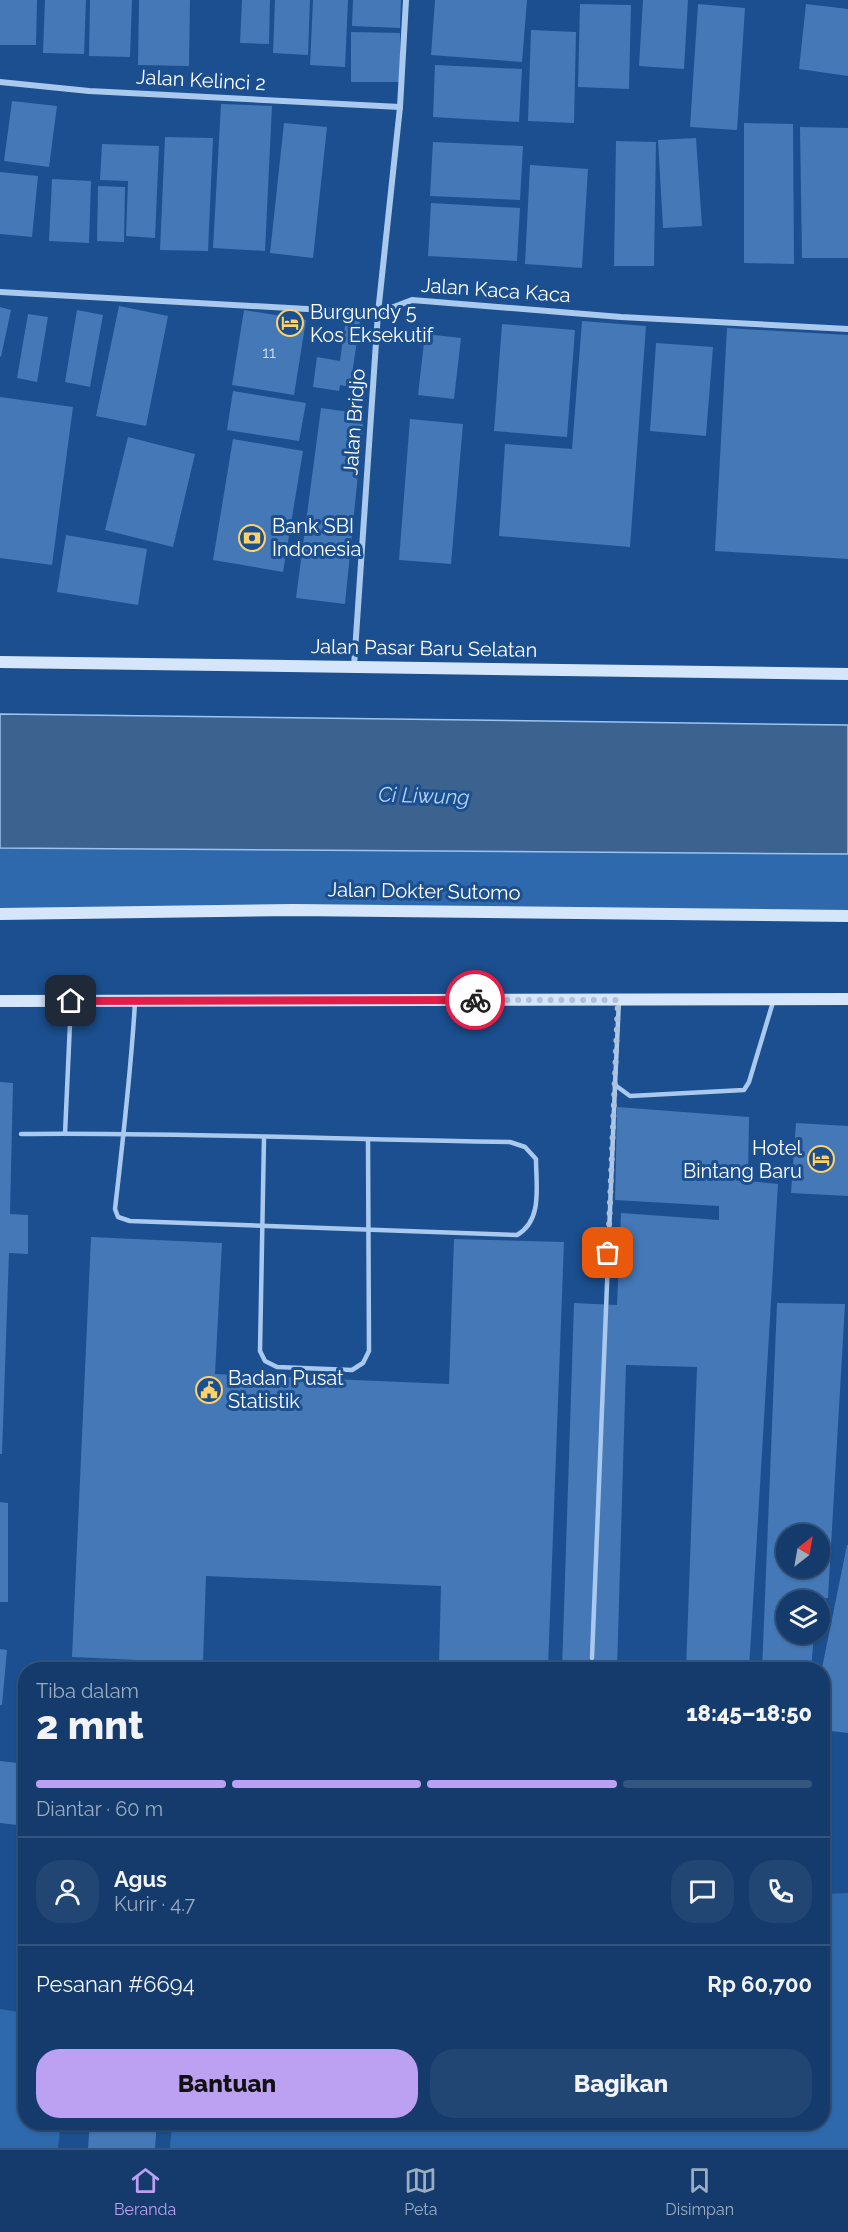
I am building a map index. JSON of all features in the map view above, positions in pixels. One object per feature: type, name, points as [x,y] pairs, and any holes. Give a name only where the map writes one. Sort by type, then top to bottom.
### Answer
[{"type":"main road","name":"Jalan Pasar Baru Selatan","points":[[0,662],[848,674]]},
{"type":"main road","name":"Jalan Dokter Sutomo","points":[[0,914],[304,910],[848,916]]},
{"type":"main road","points":[[0,1001],[848,999]]},
{"type":"street","name":"Jalan Bridjo","points":[[354,666],[378,313],[400,107],[406,0]]},
{"type":"street","name":"Jalan Kelinci 2","points":[[0,82],[89,91],[400,107]]},
{"type":"street","name":"Jalan Kaca Kaca","points":[[0,292],[378,313],[412,300],[621,317],[848,329]]},
{"type":"lane","points":[[615,1085],[622,1093],[630,1096],[744,1090],[749,1082],[774,999]]},
{"type":"lane","points":[[592,1658],[618,1000]]},
{"type":"lane","points":[[65,1134],[71,1001]]},
{"type":"lane","points":[[21,1134],[65,1134],[123,1135],[368,1140],[510,1142],[525,1147],[536,1159],[535,1217],[528,1228],[517,1235],[130,1221],[118,1217],[115,1209],[123,1135],[135,1002]]},
{"type":"lane","points":[[264,1138],[260,1351],[265,1361],[277,1367],[352,1370],[363,1363],[369,1351],[368,1140]]},
{"type":"shaded area","points":[[0,848],[848,854],[848,915],[0,915]]},
{"type":"shaded area","points":[[848,1893],[848,2148],[170,2148],[171,2130],[830,2130],[830,1894]]},
{"type":"shaded area","points":[[0,2009],[18,2012],[18,2130],[60,2130],[58,2148],[0,2148]]},
{"type":"water","name":"Ci Liwung","points":[[0,714],[848,725],[848,854],[0,848]]},
{"type":"building","points":[[0,0],[37,0],[36,45],[0,45]]},
{"type":"building","points":[[45,0],[86,0],[84,54],[43,53]]},
{"type":"building","points":[[90,0],[132,0],[130,57],[89,56]]},
{"type":"building","points":[[139,0],[190,0],[189,66],[138,65]]},
{"type":"building","points":[[242,0],[270,0],[269,44],[240,43]]},
{"type":"building","points":[[275,0],[310,0],[308,55],[273,53]]},
{"type":"building","points":[[313,0],[348,0],[345,67],[310,65]]},
{"type":"building","points":[[353,0],[401,0],[400,28],[352,26]]},
{"type":"building","points":[[435,0],[527,0],[522,62],[431,55]]},
{"type":"building","points":[[643,0],[688,0],[684,69],[639,66]]},
{"type":"building","points":[[580,4],[631,5],[629,89],[578,87]]},
{"type":"building","points":[[698,4],[745,8],[737,130],[690,127]]},
{"type":"building","points":[[806,4],[848,9],[848,76],[799,69]]},
{"type":"building","points":[[531,30],[576,32],[574,123],[528,121]]},
{"type":"building","points":[[351,32],[400,33],[400,82],[351,82]]},
{"type":"building","points":[[435,65],[522,69],[519,122],[433,117]]},
{"type":"building","points":[[12,101],[57,106],[49,167],[4,161]]},
{"type":"building","points":[[221,104],[272,106],[265,251],[213,248]]},
{"type":"building","points":[[284,123],[327,127],[313,258],[270,253]]},
{"type":"building","points":[[744,123],[793,124],[794,264],[744,263]]},
{"type":"building","points":[[800,127],[848,128],[848,258],[802,258]]},
{"type":"building","points":[[165,137],[213,138],[208,251],[160,250]]},
{"type":"building","points":[[696,138],[702,226],[663,228],[658,140]]},
{"type":"building","points":[[616,141],[656,142],[654,266],[614,266]]},
{"type":"building","points":[[433,142],[523,146],[520,200],[430,196]]},
{"type":"building","points":[[102,144],[159,146],[155,238],[126,236],[128,181],[100,180]]},
{"type":"building","points":[[530,165],[588,169],[582,268],[525,264]]},
{"type":"building","points":[[0,172],[38,176],[32,237],[0,234]]},
{"type":"building","points":[[52,179],[91,181],[89,243],[49,241]]},
{"type":"building","points":[[98,186],[125,187],[124,242],[97,241]]},
{"type":"building","points":[[431,203],[520,208],[517,261],[428,256]]},
{"type":"building","points":[[119,306],[168,316],[146,426],[96,416]]},
{"type":"building","points":[[0,307],[11,310],[1,357],[0,356]]},
{"type":"building","points":[[77,310],[103,315],[90,387],[65,382]]},
{"type":"building","points":[[244,310],[306,320],[294,395],[232,385]]},
{"type":"building","points":[[28,314],[48,317],[37,382],[17,378]]},
{"type":"building","points":[[346,319],[360,321],[350,387],[340,385],[339,391],[313,387],[317,357],[340,361]]},
{"type":"building","points":[[582,321],[646,326],[630,547],[499,536],[505,444],[572,449]]},
{"type":"building","points":[[502,324],[575,330],[567,437],[494,431]]},
{"type":"building","points":[[727,328],[848,335],[848,559],[715,551]]},
{"type":"building","points":[[425,334],[461,338],[454,399],[418,395]]},
{"type":"building","points":[[656,343],[713,347],[706,436],[650,431]]},
{"type":"building","points":[[233,391],[306,403],[299,441],[227,430]]},
{"type":"building","points":[[0,397],[73,407],[52,565],[0,558]]},
{"type":"building","points":[[321,408],[364,414],[345,604],[296,598]]},
{"type":"building","points":[[410,419],[463,424],[451,564],[399,560]]},
{"type":"building","points":[[128,437],[195,454],[173,547],[105,530]]},
{"type":"building","points":[[233,439],[303,451],[283,572],[213,560]]},
{"type":"building","points":[[66,535],[147,549],[138,605],[57,592]]},
{"type":"building","points":[[0,1082],[13,1083],[10,1214],[28,1215],[28,1254],[9,1253],[2,1454],[0,1454]]},
{"type":"building","points":[[617,1107],[749,1117],[748,1181],[778,1184],[749,1662],[686,1662],[697,1367],[626,1365],[617,1662],[562,1662],[574,1303],[617,1305],[621,1213],[719,1220],[719,1206],[615,1200]]},
{"type":"building","name":"Hotel Bintang Baru","points":[[796,1123],[848,1126],[848,1196],[791,1193]]},
{"type":"building","name":"Badan Pusat Statistik","points":[[91,1237],[222,1243],[215,1374],[449,1384],[454,1239],[564,1242],[548,1662],[439,1662],[441,1586],[206,1576],[203,1662],[72,1657]]},
{"type":"building","points":[[777,1303],[845,1304],[830,1563],[830,1524],[776,1524],[776,1578],[829,1578],[828,1590],[776,1590],[776,1644],[813,1644],[812,1662],[762,1662]]},
{"type":"building","points":[[0,1502],[8,1503],[8,1602],[0,1602]]},
{"type":"building","points":[[848,1545],[848,1733],[830,1731],[830,1662],[823,1662],[827,1644],[830,1644],[830,1629]]},
{"type":"building","points":[[0,1649],[7,1650],[2,1705],[0,1705]]},
{"type":"building","points":[[0,1761],[18,1763],[18,1825],[0,1823]]},
{"type":"building","points":[[89,2130],[156,2130],[155,2148],[88,2148]]},
{"type":"way so far","points":[[475,1000],[618,1000],[608,1253]]},
{"type":"place","name":"Burgundy 5 Kos Eksekutif","points":[[290,323]]},
{"type":"place","name":"Bank SBI Indonesia","points":[[252,538]]},
{"type":"place","name":"Hotel Bintang Baru","points":[[821,1159]]},
{"type":"place","name":"Badan Pusat Statistik","points":[[209,1390]]},
{"type":"route","points":[[71,1001],[475,1000]]}]
